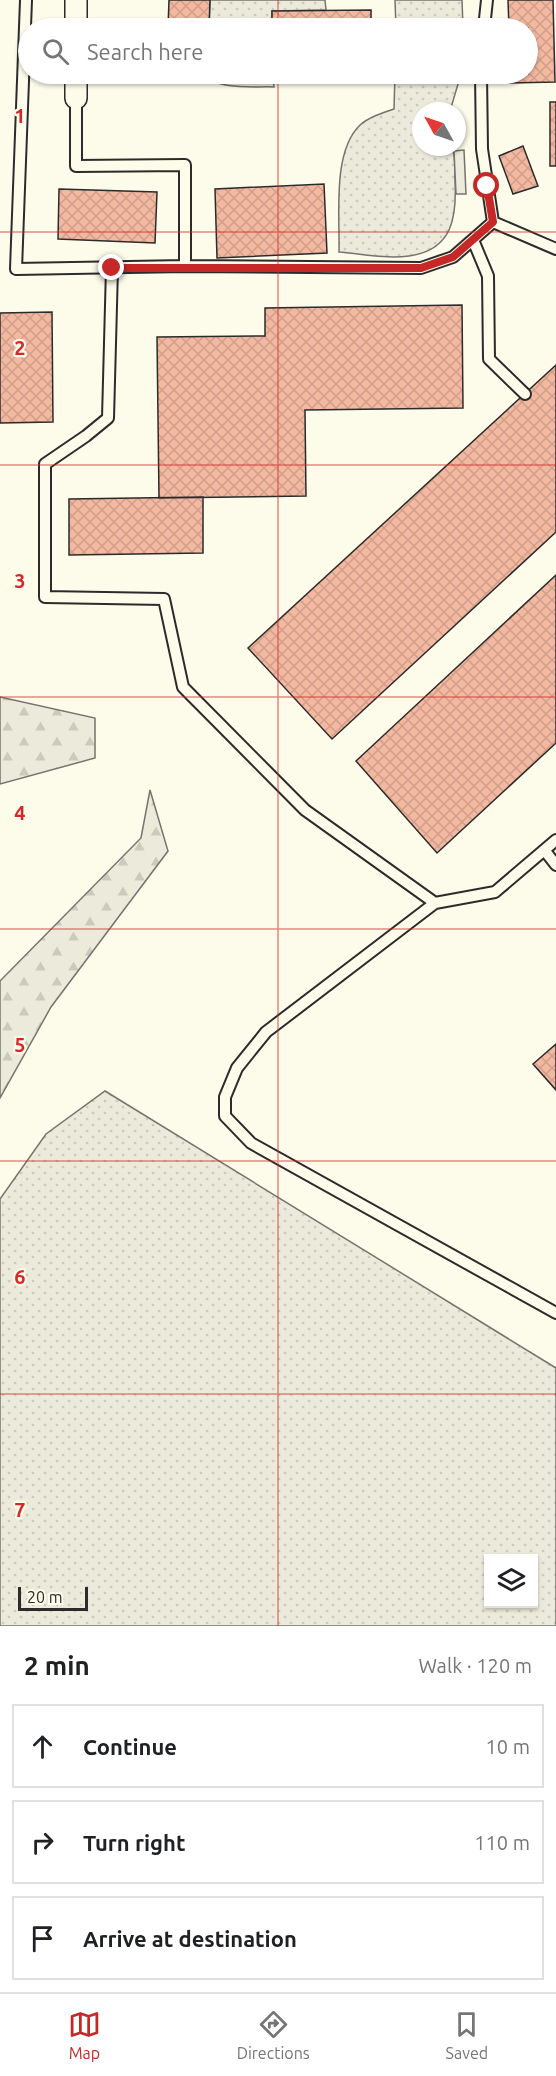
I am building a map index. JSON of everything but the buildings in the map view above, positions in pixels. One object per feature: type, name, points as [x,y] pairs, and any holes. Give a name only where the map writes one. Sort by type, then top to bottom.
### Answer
[{"type":"street","points":[[76,0],[76,18]]},
{"type":"street","points":[[76,84],[76,98]]},
{"type":"lane","points":[[25,18],[26,0]]},
{"type":"lane","points":[[485,18],[487,0]]},
{"type":"lane","points":[[23,84],[16,269],[421,268],[453,257],[493,222]]},
{"type":"lane","points":[[481,84],[482,149],[493,222]]},
{"type":"lane","points":[[76,98],[76,166],[185,165],[185,267]]},
{"type":"lane","points":[[493,222],[556,249]]},
{"type":"lane","points":[[473,240],[488,276],[489,359],[525,394]]},
{"type":"lane","points":[[112,268],[108,418],[45,464],[45,597],[164,598],[183,687],[305,810],[435,903]]},
{"type":"lane","points":[[556,840],[495,892],[435,903],[266,1032],[237,1068],[225,1097],[225,1116],[251,1143],[556,1313]]},
{"type":"lane","points":[[545,851],[556,865]]},
{"type":"green space","points":[[210,0],[325,0],[326,10],[272,11],[272,18],[209,18]]},
{"type":"green space","points":[[395,0],[462,0],[463,18],[396,18]]},
{"type":"green space","points":[[222,84],[274,84],[274,87],[247,87]]},
{"type":"green space","points":[[395,84],[458,84],[453,102],[412,102],[412,156],[454,156],[455,163],[455,206],[449,230],[435,247],[424,253],[392,257],[339,252],[339,185],[345,151],[360,125],[372,117],[394,109]]},
{"type":"green space","points":[[0,697],[95,718],[95,758],[0,784]]},
{"type":"green space","points":[[150,790],[168,851],[51,1007],[0,1098],[0,981],[141,838]]},
{"type":"green space","points":[[105,1091],[556,1368],[556,1626],[0,1626],[0,1199],[46,1134]]},
{"type":"shaded area","points":[[454,156],[464,156],[466,194],[456,194]]},
{"type":"route","points":[[112,268],[421,268],[453,257],[493,222],[487,186]]}]
